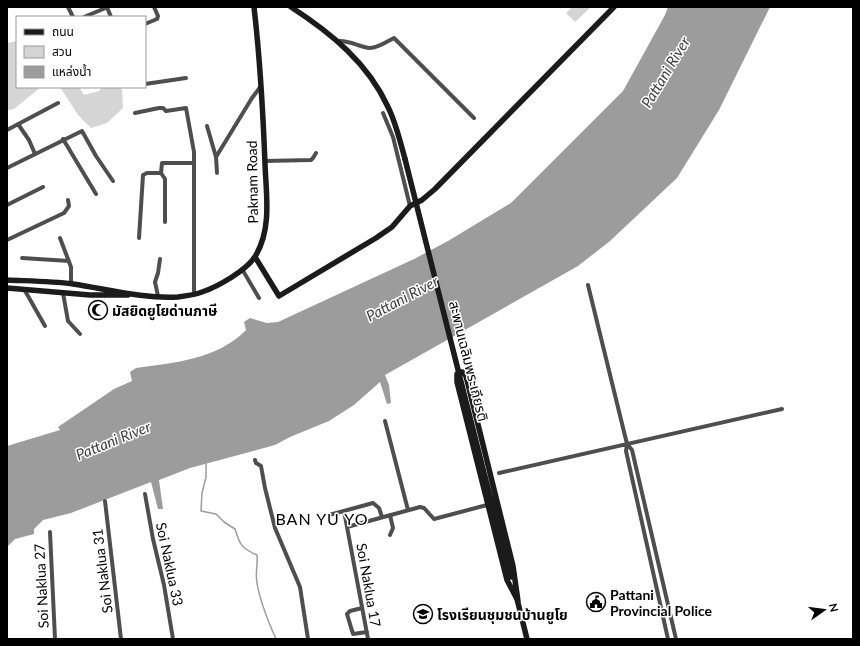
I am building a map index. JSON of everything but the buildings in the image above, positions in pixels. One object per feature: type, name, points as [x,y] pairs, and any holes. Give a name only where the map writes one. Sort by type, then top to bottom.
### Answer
[{"type":"main road","name":"Paknam Road","points":[[7,288],[96,295],[176,297],[194,295],[220,284],[242,269],[255,257],[262,242],[266,225],[265,161],[261,86],[254,7]]},
{"type":"main road","name":"สะพานเฉลิมพระเกียรติ","points":[[291,7],[338,41],[352,54],[365,70],[388,106],[398,132],[518,601]]},
{"type":"main road","points":[[255,257],[279,296],[376,238],[392,226],[410,206],[422,200],[435,189],[614,7]]},
{"type":"main road","name":"Paknam Road","points":[[7,280],[71,284],[144,295]]},
{"type":"main road","points":[[518,601],[507,580],[487,505],[457,382],[457,374],[461,372],[464,372],[466,376],[513,566],[518,601],[528,639]]},
{"type":"street","points":[[68,7],[72,16]]},
{"type":"street","points":[[86,16],[107,7]]},
{"type":"street","points":[[146,24],[157,19],[154,7]]},
{"type":"street","points":[[338,41],[346,41],[370,48],[394,38],[474,118]]},
{"type":"street","points":[[146,84],[186,78]]},
{"type":"street","points":[[216,157],[261,86]]},
{"type":"street","points":[[7,130],[58,103]]},
{"type":"street","points":[[135,113],[159,108],[163,108],[166,111],[186,108],[194,152],[194,295]]},
{"type":"street","points":[[383,113],[393,137],[410,206]]},
{"type":"street","points":[[18,124],[35,154]]},
{"type":"street","points":[[206,126],[216,157],[217,173]]},
{"type":"street","points":[[7,168],[80,131],[83,132],[96,156],[113,181]]},
{"type":"street","points":[[64,140],[96,194]]},
{"type":"street","points":[[265,161],[311,160],[316,153]]},
{"type":"street","points":[[165,222],[165,179],[161,173],[162,163],[193,163]]},
{"type":"street","points":[[139,238],[143,175],[144,173],[161,173]]},
{"type":"street","points":[[7,205],[43,187]]},
{"type":"street","points":[[7,240],[64,213],[69,206],[68,200]]},
{"type":"street","points":[[60,238],[72,273],[71,284]]},
{"type":"street","points":[[22,258],[69,261]]},
{"type":"street","points":[[158,296],[155,282],[160,259]]},
{"type":"street","points":[[242,269],[259,298]]},
{"type":"street","points":[[588,285],[627,444],[626,451],[668,639]]},
{"type":"street","points":[[24,289],[45,326]]},
{"type":"street","points":[[63,293],[68,321],[80,334]]},
{"type":"street","points":[[499,473],[782,409]]},
{"type":"street","points":[[385,421],[408,510]]},
{"type":"street","points":[[627,444],[632,450],[676,639]]},
{"type":"street","points":[[254,460],[261,466],[275,528],[300,587],[308,639]]},
{"type":"street","name":"Soi Naklua 33","points":[[145,494],[153,539],[164,585],[173,639]]},
{"type":"street","name":"Soi Naklua 31","points":[[105,501],[121,639]]},
{"type":"street","points":[[330,515],[373,503],[379,508],[382,517]]},
{"type":"street","points":[[347,527],[423,507],[434,519],[487,505]]},
{"type":"street","name":"Soi Naklua 17","points":[[344,511],[368,639]]},
{"type":"street","points":[[390,515],[393,528],[390,535]]},
{"type":"street","name":"Soi Naklua 27","points":[[50,532],[55,639]]},
{"type":"street","points":[[362,608],[350,611],[347,614],[354,635],[367,632]]},
{"type":"green space","points":[[572,7],[591,7],[575,22],[566,13]]},
{"type":"green space","points":[[16,41],[16,88],[40,88],[14,109],[8,110],[7,43]]},
{"type":"green space","points":[[61,88],[80,88],[84,95],[99,91],[101,88],[121,88],[122,90],[123,108],[107,123],[91,128],[78,115]]},
{"type":"water","name":"Pattani River","points":[[668,7],[770,7],[719,110],[677,178],[610,241],[578,266],[385,375],[389,385],[391,403],[387,404],[380,382],[354,405],[329,421],[290,437],[275,445],[190,468],[159,480],[163,509],[158,509],[151,482],[71,513],[43,520],[34,529],[34,534],[15,539],[7,547],[7,446],[60,430],[58,427],[114,389],[132,381],[130,372],[136,368],[195,358],[209,353],[235,340],[246,330],[244,322],[250,318],[267,323],[278,322],[414,259],[448,241],[511,203],[623,91]]},
{"type":"waterway","points":[[206,464],[206,477],[202,493],[201,511],[216,514],[224,522],[235,529],[238,539],[244,548],[257,555],[256,579],[258,590],[276,639]]},
{"type":"place","name":"มัสยิดยูโยด่านภาษี","points":[[98,310]]},
{"type":"place","name":"Pattani Provincial Police","points":[[596,602]]},
{"type":"place","name":"โรงเรียนชุมชนบ้านยูโย","points":[[423,614]]},
{"type":"district","name":"BAN YU YO","points":[[322,518]]}]
